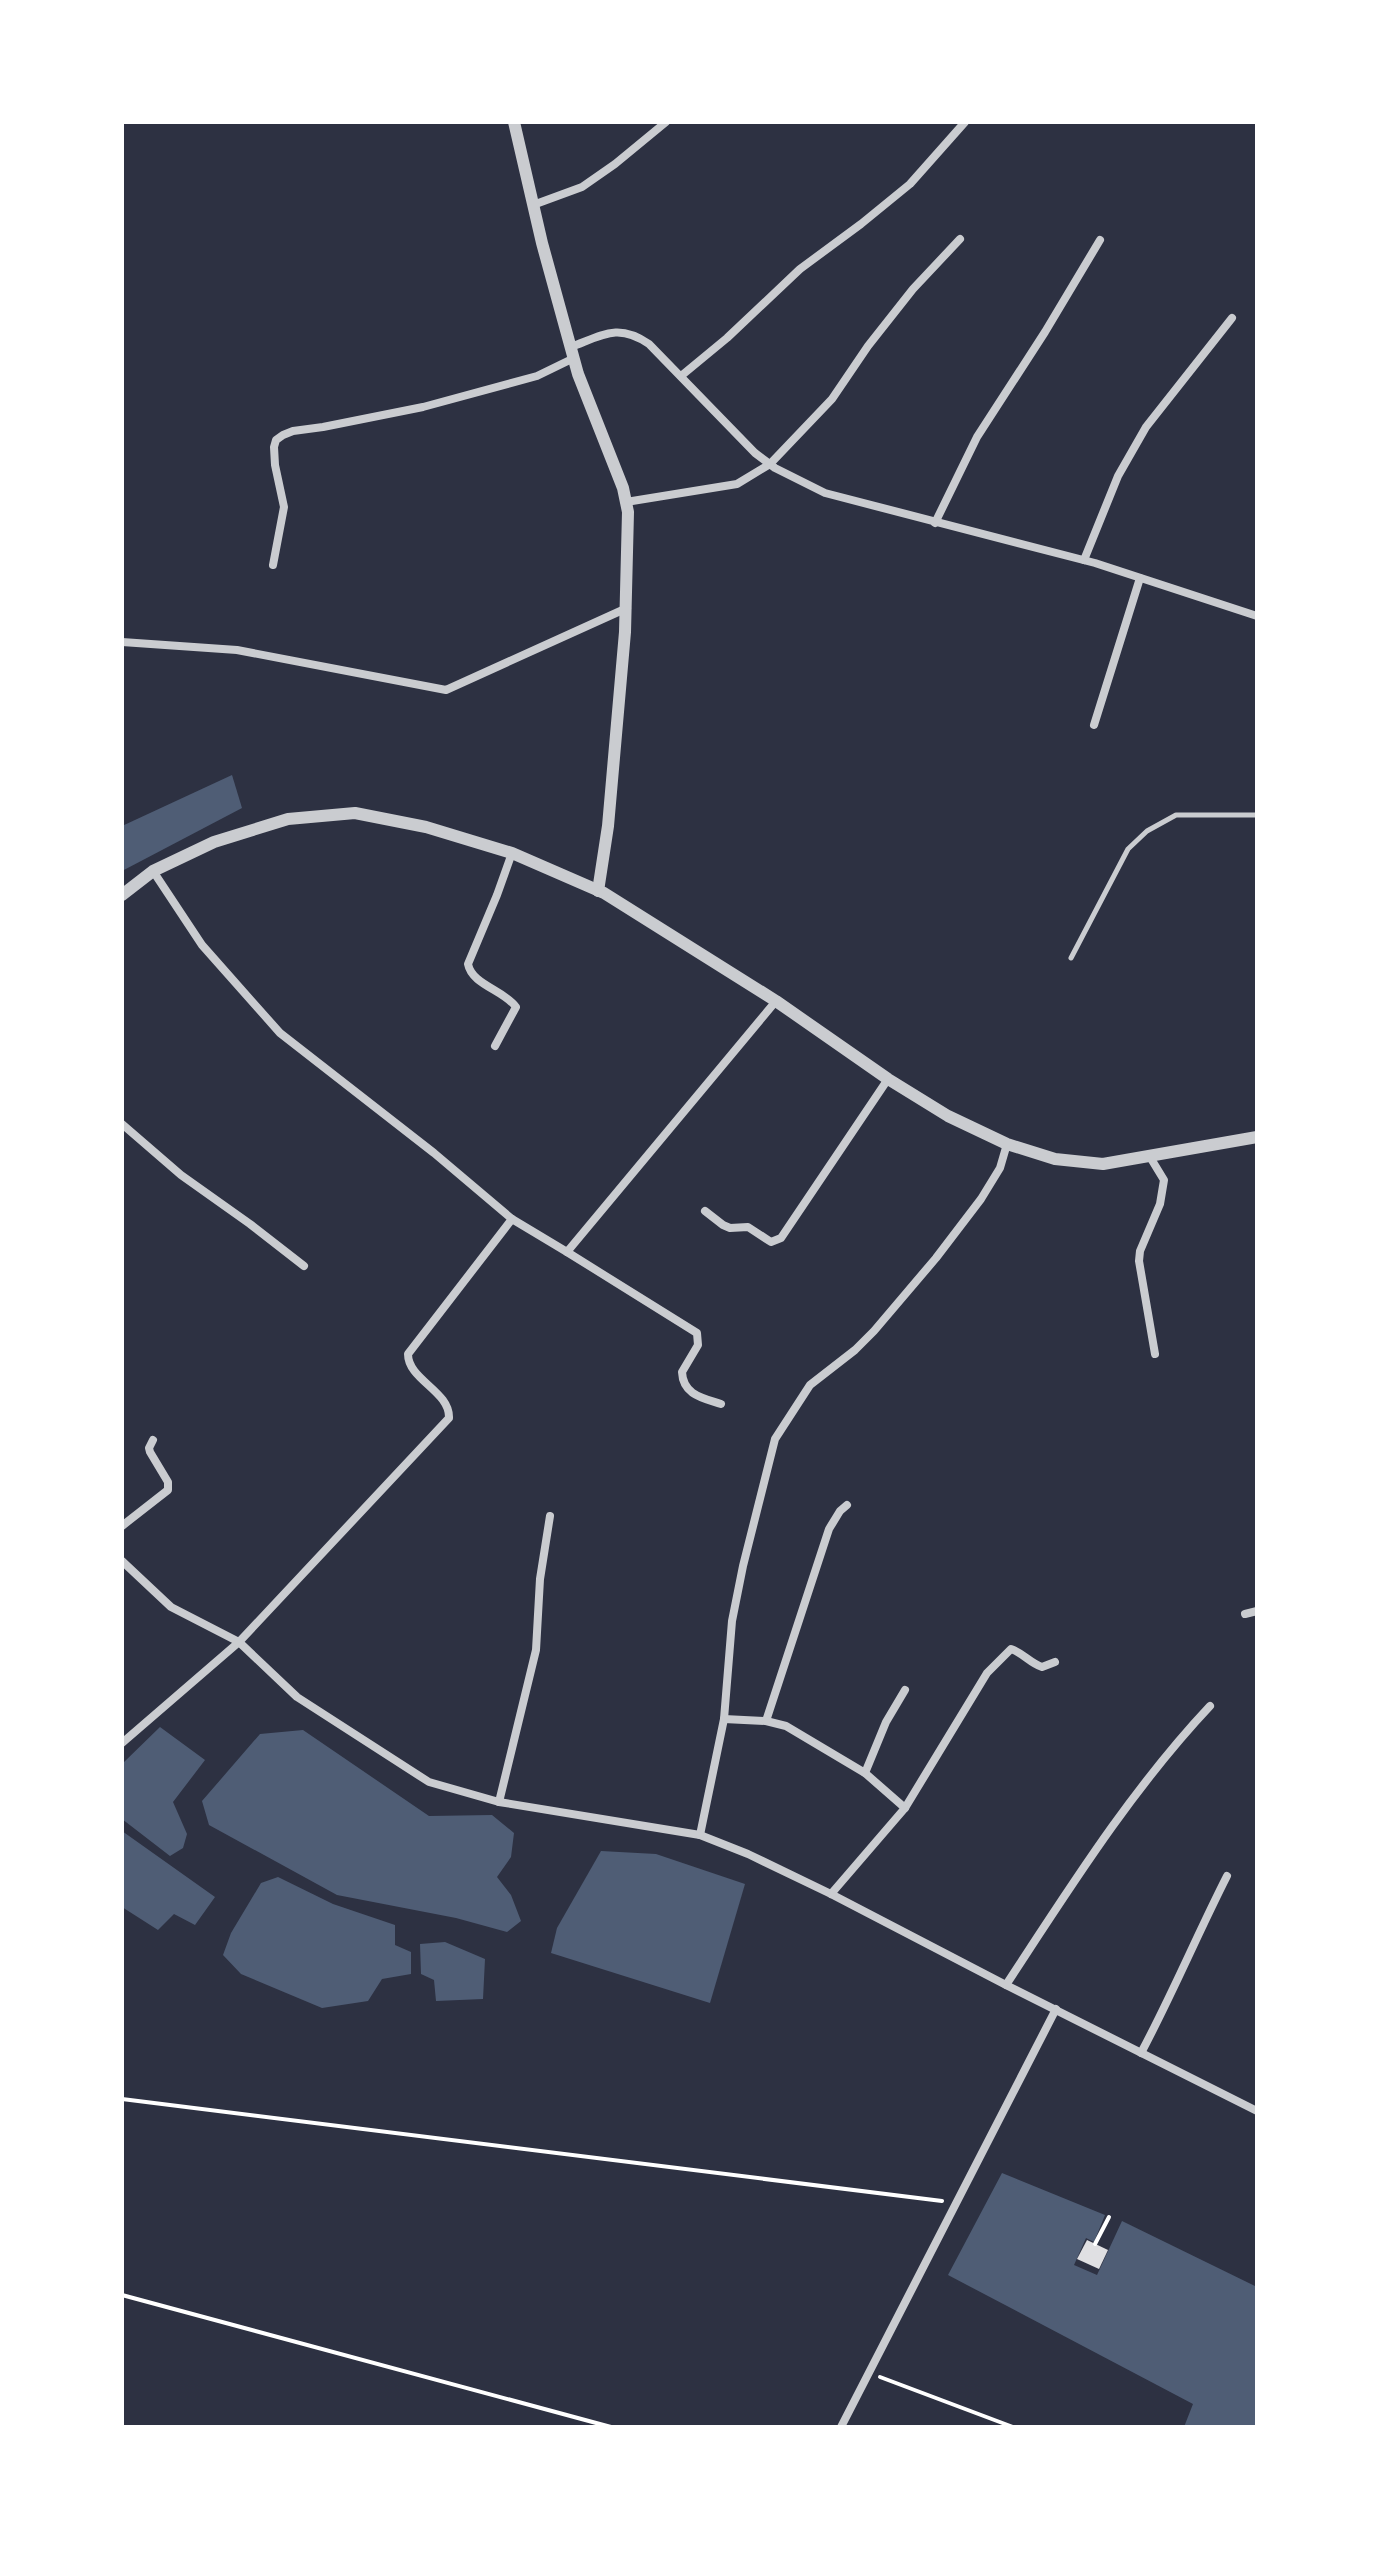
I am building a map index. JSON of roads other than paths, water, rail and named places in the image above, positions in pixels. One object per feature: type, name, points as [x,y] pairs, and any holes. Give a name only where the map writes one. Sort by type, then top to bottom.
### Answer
[{"type":"street","points":[[514,122],[578,374],[626,502],[629,541],[627,608],[608,826],[598,891]]},
{"type":"street","points":[[533,205],[582,187],[666,122]]},
{"type":"street","points":[[681,376],[727,338],[800,269],[910,184],[965,122]]},
{"type":"street","points":[[626,502],[737,484],[770,464],[832,399],[868,346],[913,289],[960,239]]},
{"type":"street","points":[[935,523],[977,437],[1100,240]]},
{"type":"street","points":[[1084,560],[1118,476],[1146,427],[1232,318]]},
{"type":"street","points":[[273,565],[284,507],[274,447],[276,440],[283,435],[423,407],[537,376],[572,352],[616,331],[634,334],[649,344],[755,453],[825,493],[1084,560],[1257,616]]},
{"type":"street","points":[[1094,725],[1140,578]]},
{"type":"street","points":[[122,642],[237,650],[446,690],[627,608]]},
{"type":"street","points":[[122,895],[153,871],[214,842],[288,819],[355,813],[426,827],[512,853],[598,891],[776,1001],[888,1079],[948,1116],[1007,1144],[1055,1159],[1103,1164],[1257,1137]]},
{"type":"street","points":[[495,1046],[516,1007],[511,1000],[472,974],[468,964],[512,853]]},
{"type":"street","points":[[153,871],[202,945],[280,1033],[434,1153],[512,1219],[697,1333],[698,1345],[682,1372],[684,1386],[693,1395],[721,1404]]},
{"type":"street","points":[[567,1252],[776,1001]]},
{"type":"street","points":[[705,1211],[730,1228],[748,1227],[771,1242],[781,1238],[888,1079]]},
{"type":"street","points":[[122,1124],[181,1175],[304,1266]]},
{"type":"street","points":[[700,1835],[724,1719],[732,1621],[775,1439],[810,1385],[874,1331],[936,1258],[981,1199],[1000,1168],[1007,1144]]},
{"type":"street","points":[[1150,1157],[1164,1180],[1160,1204],[1140,1251],[1139,1261],[1155,1354]]},
{"type":"street","points":[[122,1743],[239,1642],[449,1418],[446,1405],[410,1364],[408,1354],[512,1219]]},
{"type":"street","points":[[122,1526],[168,1490],[168,1482],[150,1452],[153,1440]]},
{"type":"street","points":[[766,1721],[829,1529],[847,1505]]},
{"type":"street","points":[[499,1802],[536,1650],[540,1579],[550,1516]]},
{"type":"street","points":[[122,1561],[171,1607],[239,1642],[297,1697],[429,1782],[499,1802],[700,1835],[748,1854],[1257,2111]]},
{"type":"street","points":[[1245,1614],[1257,1611]]},
{"type":"street","points":[[831,1894],[905,1808],[987,1673],[1005,1652],[1011,1649],[1019,1651],[1034,1665],[1042,1667],[1055,1662]]},
{"type":"street","points":[[865,1773],[886,1722],[905,1690]]},
{"type":"street","points":[[1006,1985],[1073,1883],[1171,1747],[1210,1706]]},
{"type":"street","points":[[724,1719],[766,1721],[786,1726],[865,1773],[905,1808]]},
{"type":"street","points":[[1141,2053],[1227,1876]]},
{"type":"street","points":[[841,2427],[1056,2009]]},
{"type":"lane","points":[[1071,958],[1128,849],[1147,831],[1176,815],[1257,815]]},
{"type":"water","points":[[232,775],[242,808],[122,871],[122,826]]},
{"type":"water","points":[[160,1727],[205,1760],[173,1802],[187,1834],[183,1848],[170,1856],[122,1819],[122,1764]]},
{"type":"water","points":[[303,1730],[429,1816],[492,1815],[514,1833],[511,1857],[497,1877],[511,1895],[521,1921],[507,1932],[456,1918],[337,1895],[209,1825],[202,1801],[260,1734]]},
{"type":"water","points":[[122,1831],[215,1897],[195,1925],[174,1914],[158,1930],[122,1907]]},
{"type":"water","points":[[601,1851],[656,1854],[745,1884],[710,2003],[551,1953],[557,1928]]},
{"type":"water","points":[[278,1877],[333,1904],[395,1925],[395,1945],[411,1952],[411,1974],[382,1979],[368,2001],[322,2008],[241,1974],[223,1955],[231,1933],[261,1883]]},
{"type":"water","points":[[445,1942],[485,1959],[483,1999],[436,2001],[434,1980],[421,1974],[420,1944]]},
{"type":"water","points":[[1002,2173],[1105,2215],[1094,2242],[1086,2238],[1074,2265],[1097,2275],[1122,2221],[1257,2287],[1257,2427],[1184,2427],[1193,2404],[948,2275]]}]
